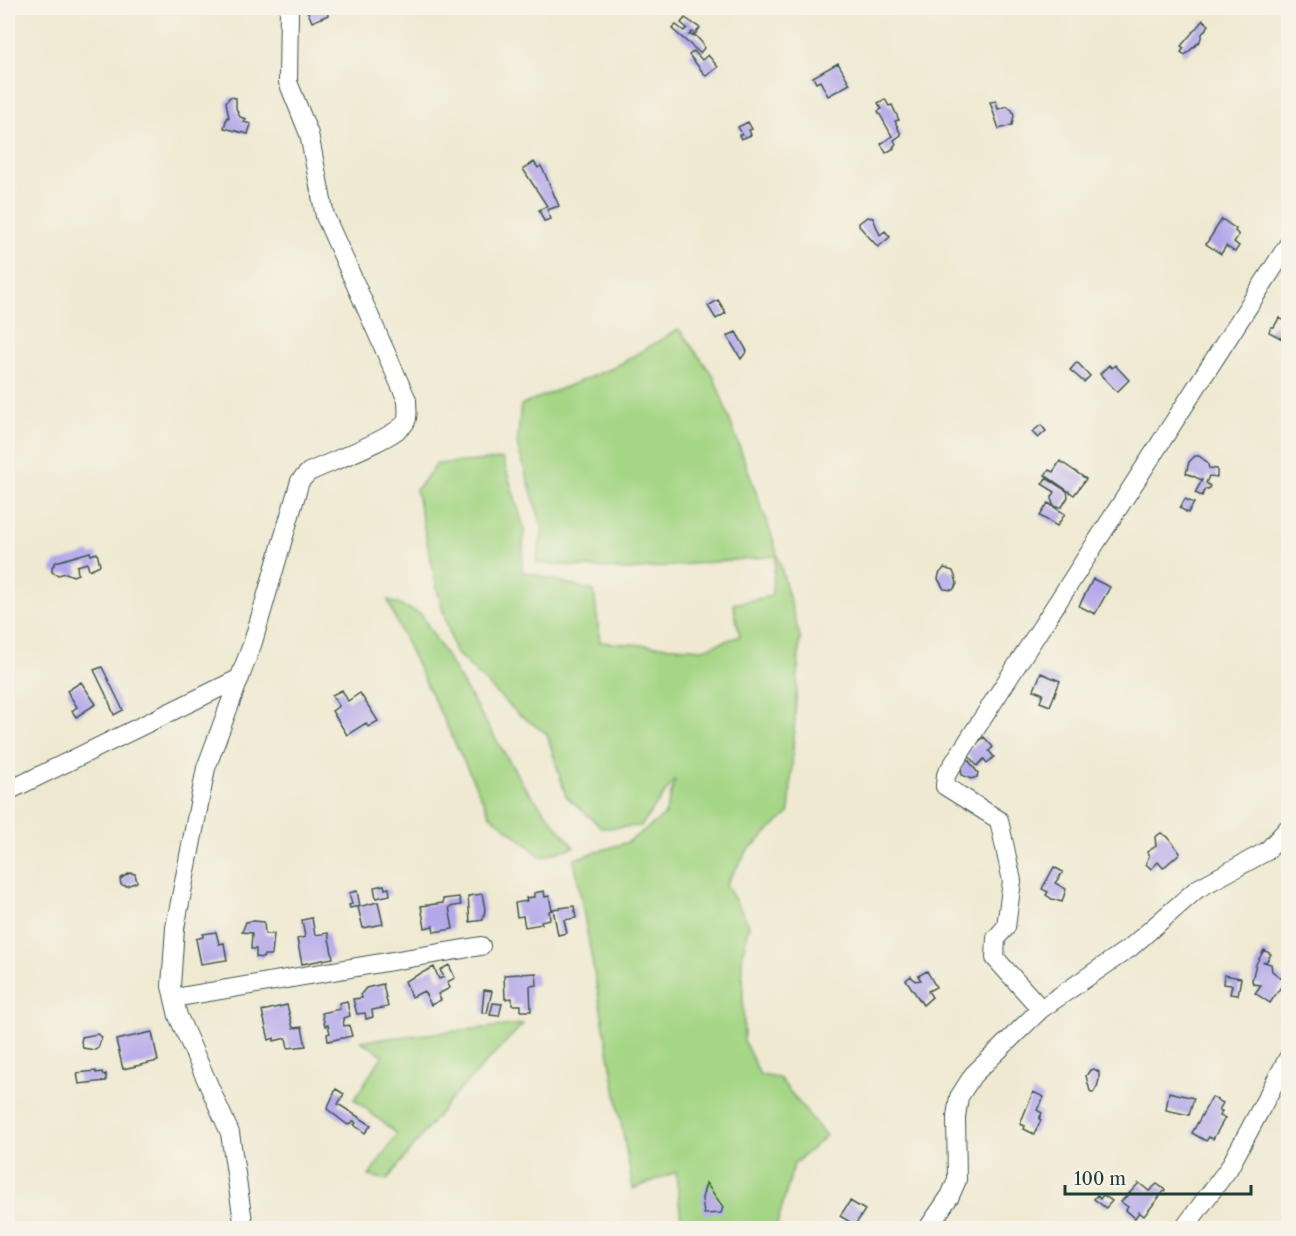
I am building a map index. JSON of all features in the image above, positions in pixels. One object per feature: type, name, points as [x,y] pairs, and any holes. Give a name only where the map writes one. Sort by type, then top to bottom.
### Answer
[{"type":"street","points":[[244,1228],[230,1133],[178,1016],[171,986],[175,928],[204,780],[253,642],[300,481],[309,472],[395,433],[406,421],[408,413],[407,400],[325,216],[309,134],[288,82],[289,8]]},
{"type":"street","points":[[1041,1009],[995,958],[996,938],[1006,927],[1012,881],[999,820],[945,786],[946,775],[1288,245]]},
{"type":"street","points":[[8,791],[240,678]]},
{"type":"street","points":[[928,1228],[950,1196],[957,1180],[956,1117],[959,1097],[973,1075],[1041,1009],[1131,947],[1197,889],[1267,851],[1288,828]]},
{"type":"street","points":[[174,998],[481,946]]},
{"type":"street","points":[[1184,1228],[1229,1168],[1288,1058]]},
{"type":"green space","points":[[679,329],[714,377],[773,539],[800,637],[789,813],[747,851],[726,884],[749,925],[742,956],[744,1041],[760,1075],[779,1078],[826,1136],[794,1164],[776,1228],[682,1228],[676,1172],[633,1189],[574,859],[628,842],[665,815],[675,779],[641,826],[602,828],[566,796],[547,734],[517,713],[455,652],[438,593],[416,490],[437,464],[503,459],[524,528],[522,571],[594,591],[600,642],[703,649],[740,636],[733,604],[771,596],[776,556],[628,570],[536,563],[543,529],[517,445],[521,405],[615,367]]},
{"type":"green space","points":[[388,600],[421,614],[524,786],[574,847],[542,857],[490,815],[400,630]]},
{"type":"green space","points":[[523,1024],[449,1101],[387,1180],[369,1176],[397,1134],[354,1099],[383,1055],[361,1041]]},
{"type":"building","points":[[336,8],[327,12],[328,15],[312,22],[307,10]]},
{"type":"building","points":[[685,18],[700,28],[695,34],[692,32],[689,35],[696,36],[703,44],[704,48],[700,53],[672,29],[676,25],[684,31],[687,28],[681,23]]},
{"type":"building","points":[[1203,20],[1209,25],[1200,41],[1185,55],[1181,52],[1184,48],[1181,46]]},
{"type":"building","points":[[694,51],[702,60],[708,55],[718,67],[706,76],[689,55]]},
{"type":"building","points":[[838,63],[850,84],[828,96],[820,81],[816,83],[813,77]]},
{"type":"building","points":[[230,97],[236,98],[236,108],[240,117],[246,119],[244,122],[251,124],[248,134],[224,128],[227,117],[229,118],[226,102]]},
{"type":"building","points":[[885,99],[889,106],[892,105],[899,120],[895,121],[901,135],[894,140],[896,144],[894,148],[886,153],[881,144],[892,136],[878,111],[882,109],[878,103]]},
{"type":"building","points":[[996,101],[998,109],[1007,106],[1012,110],[1014,115],[1012,125],[999,129],[990,102]]},
{"type":"building","points":[[748,122],[752,129],[749,130],[751,135],[741,139],[739,135],[742,134],[738,127]]},
{"type":"building","points":[[534,162],[538,168],[541,166],[559,206],[547,210],[551,219],[544,221],[539,210],[547,206],[523,169]]},
{"type":"building","points":[[867,217],[873,218],[880,235],[885,231],[890,237],[878,247],[859,226],[859,223]]},
{"type":"building","points":[[1222,219],[1236,229],[1238,234],[1234,242],[1239,246],[1235,252],[1226,246],[1221,254],[1206,244]]},
{"type":"building","points":[[718,300],[726,313],[716,319],[708,306]]},
{"type":"building","points":[[1279,318],[1288,323],[1288,342],[1269,332]]},
{"type":"building","points":[[736,332],[747,351],[741,359],[727,336]]},
{"type":"building","points":[[1077,362],[1090,376],[1084,382],[1070,370]]},
{"type":"building","points":[[1109,365],[1112,368],[1115,365],[1129,380],[1117,392],[1100,374]]},
{"type":"building","points":[[1041,425],[1046,431],[1038,438],[1032,432]]},
{"type":"building","points":[[1195,456],[1207,462],[1209,468],[1217,469],[1217,477],[1209,476],[1206,483],[1210,486],[1208,490],[1205,489],[1202,496],[1195,493],[1202,480],[1186,473],[1189,462]]},
{"type":"building","points":[[1060,461],[1086,479],[1074,495],[1045,475],[1049,470],[1053,472]]},
{"type":"building","points":[[1046,478],[1067,491],[1068,497],[1062,507],[1056,507],[1052,503],[1055,492],[1042,484]]},
{"type":"building","points":[[1185,499],[1194,503],[1188,513],[1180,508]]},
{"type":"building","points":[[1048,503],[1065,514],[1057,526],[1040,516]]},
{"type":"building","points":[[90,552],[91,555],[97,553],[100,565],[89,570],[87,563],[77,566],[78,574],[73,576],[66,573],[58,575],[52,572],[52,567],[56,562]]},
{"type":"building","points":[[944,568],[953,571],[957,584],[953,590],[944,589],[938,579]]},
{"type":"building","points":[[1093,579],[1110,587],[1095,614],[1079,606]]},
{"type":"building","points":[[102,667],[123,710],[114,715],[94,670]]},
{"type":"building","points":[[1041,673],[1060,681],[1050,706],[1040,702],[1043,694],[1034,690]]},
{"type":"building","points":[[81,682],[96,704],[76,717],[72,711],[77,707],[67,691]]},
{"type":"building","points":[[342,690],[348,701],[360,693],[378,721],[368,727],[366,723],[347,735],[332,711],[339,706],[332,695]]},
{"type":"building","points":[[984,737],[993,747],[989,751],[994,757],[987,763],[984,759],[977,766],[966,753]]},
{"type":"building","points":[[965,760],[969,761],[978,773],[977,777],[971,779],[962,775],[961,766]]},
{"type":"building","points":[[1161,833],[1168,837],[1180,853],[1163,868],[1158,862],[1151,869],[1146,864],[1149,856],[1147,852],[1156,846],[1155,837]]},
{"type":"building","points":[[1054,867],[1063,872],[1055,883],[1066,889],[1062,902],[1052,899],[1046,895],[1048,892],[1042,889]]},
{"type":"building","points":[[130,873],[135,874],[137,882],[127,886],[121,885],[120,879]]},
{"type":"building","points":[[384,885],[385,889],[389,888],[390,895],[376,898],[374,887]]},
{"type":"building","points":[[357,891],[360,906],[350,908],[349,905],[352,904],[349,893]]},
{"type":"building","points":[[544,891],[545,897],[549,896],[552,910],[549,911],[550,919],[541,921],[542,924],[525,927],[523,916],[517,917],[515,903],[527,901],[526,898],[534,897],[534,893]]},
{"type":"building","points":[[482,894],[485,909],[483,920],[470,922],[468,896]]},
{"type":"building","points":[[459,897],[461,905],[449,907],[453,929],[434,932],[433,926],[425,928],[421,906],[443,903],[443,899]]},
{"type":"building","points":[[378,902],[383,924],[363,928],[358,907]]},
{"type":"building","points":[[574,906],[576,918],[564,920],[567,933],[558,935],[553,909]]},
{"type":"building","points":[[312,918],[315,935],[328,933],[333,958],[302,964],[297,939],[305,937],[302,920]]},
{"type":"building","points":[[246,922],[264,922],[265,934],[274,934],[272,955],[264,955],[263,958],[256,957],[256,949],[251,949],[252,933],[242,932]]},
{"type":"building","points":[[216,932],[219,944],[224,943],[227,960],[201,964],[196,939],[203,937],[203,934]]},
{"type":"building","points":[[1264,950],[1271,954],[1264,962],[1271,964],[1272,971],[1285,981],[1270,1003],[1255,993],[1261,985],[1253,984],[1252,980],[1256,964]]},
{"type":"building","points":[[449,965],[455,978],[447,982],[450,988],[438,994],[441,1000],[431,1005],[424,991],[412,997],[405,981],[434,967],[439,979],[444,977],[440,970]]},
{"type":"building","points":[[927,971],[936,987],[928,991],[932,997],[923,1005],[906,980],[911,976],[915,981],[921,980],[918,976]]},
{"type":"building","points":[[536,973],[537,985],[530,986],[531,1011],[521,1011],[521,1005],[512,1005],[512,998],[505,999],[504,975]]},
{"type":"building","points":[[1224,975],[1241,978],[1238,995],[1230,994],[1232,985],[1223,984]]},
{"type":"building","points":[[383,984],[388,1007],[372,1010],[373,1017],[366,1019],[365,1013],[357,1014],[353,999],[362,998],[361,994],[366,988]]},
{"type":"building","points":[[484,990],[492,991],[487,1013],[482,1012]]},
{"type":"building","points":[[347,1001],[350,1016],[343,1018],[344,1026],[349,1025],[352,1036],[328,1041],[327,1034],[330,1033],[328,1025],[325,1026],[322,1013],[340,1009],[339,1003]]},
{"type":"building","points":[[493,1003],[502,1004],[499,1016],[490,1015]]},
{"type":"building","points":[[287,1005],[293,1028],[302,1027],[306,1046],[288,1048],[286,1038],[269,1040],[262,1011]]},
{"type":"building","points":[[152,1032],[158,1061],[123,1069],[116,1040]]},
{"type":"building","points":[[97,1034],[102,1037],[98,1048],[95,1050],[83,1048],[82,1037]]},
{"type":"building","points":[[1094,1069],[1099,1072],[1099,1080],[1093,1093],[1090,1091],[1086,1076],[1090,1070]]},
{"type":"building","points":[[96,1071],[96,1073],[106,1074],[106,1081],[79,1084],[77,1073]]},
{"type":"building","points":[[336,1089],[344,1094],[338,1104],[371,1125],[365,1133],[354,1125],[356,1123],[354,1121],[348,1125],[327,1109]]},
{"type":"building","points":[[1033,1092],[1044,1097],[1037,1110],[1042,1113],[1034,1134],[1020,1124]]},
{"type":"building","points":[[1169,1092],[1194,1098],[1189,1115],[1166,1110]]},
{"type":"building","points":[[1212,1097],[1223,1103],[1219,1110],[1222,1111],[1220,1116],[1225,1118],[1213,1139],[1209,1137],[1206,1141],[1192,1133]]},
{"type":"building","points":[[706,1183],[723,1207],[721,1213],[704,1214],[702,1198]]},
{"type":"building","points":[[1139,1183],[1149,1191],[1157,1184],[1165,1190],[1144,1216],[1139,1212],[1135,1218],[1126,1210],[1128,1207],[1121,1202]]},
{"type":"building","points":[[1097,1195],[1100,1199],[1103,1195],[1112,1201],[1106,1208],[1094,1199]]},
{"type":"building","points":[[850,1201],[865,1210],[855,1225],[840,1216]]}]
